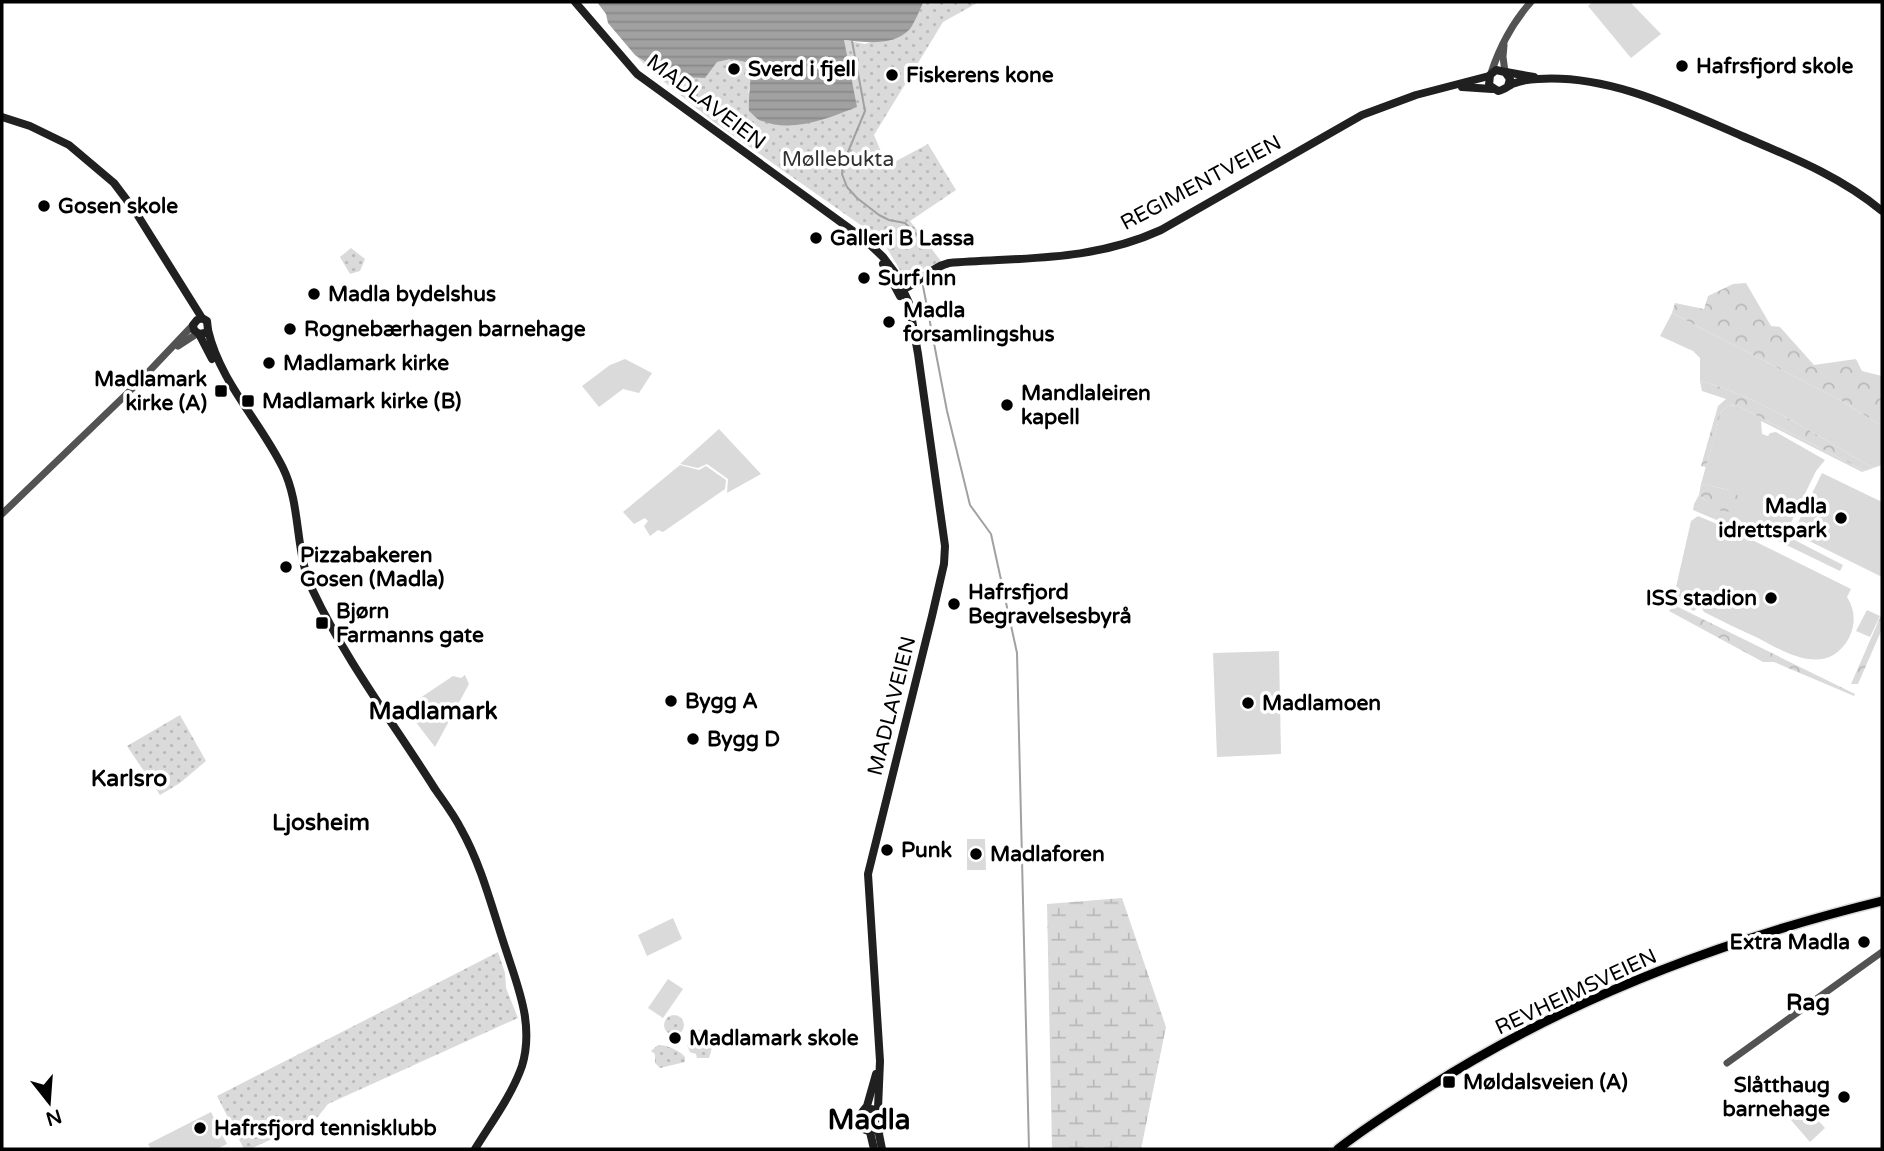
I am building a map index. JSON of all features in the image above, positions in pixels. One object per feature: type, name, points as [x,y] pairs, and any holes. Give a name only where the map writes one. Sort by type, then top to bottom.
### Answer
[{"type":"main road","name":"MADLAVEIEN","points":[[575,2],[637,74],[864,239],[883,257],[899,287],[914,327],[945,546],[944,564],[932,616],[868,874],[880,1062],[880,1114]]},
{"type":"main road","points":[[1540,79],[1508,86],[1502,91],[1492,89],[1489,83],[1490,74],[1499,70],[1540,79],[1604,86],[1642,95],[1826,173],[1858,191],[1882,211]]},
{"type":"main road","points":[[1506,72],[1510,79],[1508,86]]},
{"type":"main road","name":"REGIMENTVEIEN","points":[[899,287],[918,282],[937,267],[949,263],[1087,254],[1130,243],[1161,230],[1362,115],[1393,102],[1490,74]]},
{"type":"main road","name":"REGIMENTVEIEN","points":[[1442,88],[1467,86],[1492,89]]},
{"type":"main road","points":[[2,117],[30,126],[69,145],[114,183],[135,211],[202,318],[207,321],[218,363],[284,471],[294,499],[301,558],[312,590],[339,638],[462,830],[520,990],[527,1024],[522,1066],[506,1099],[475,1149]]},
{"type":"main road","points":[[183,287],[193,312],[196,329],[224,385],[270,445]]},
{"type":"main road","points":[[196,329],[197,320],[202,318]]},
{"type":"main road","points":[[196,329],[205,333],[208,330]]},
{"type":"main road","name":"REVHEIMSVEIEN","points":[[1340,1148],[1437,1082],[1564,1012],[1692,959],[1882,895]]},
{"type":"main road","name":"REVHEIMSVEIEN","points":[[1841,911],[1882,901]]},
{"type":"main road","name":"MADLAVEIEN","points":[[863,1111],[867,1106],[880,1062]]},
{"type":"main road","points":[[881,1124],[870,1132],[863,1130],[859,1123],[860,1115],[863,1111],[873,1109],[880,1114],[881,1124],[879,1134],[882,1149]]},
{"type":"main road","points":[[870,1132],[874,1149]]},
{"type":"street","points":[[1490,74],[1516,19],[1531,2]]},
{"type":"street","points":[[1504,41],[1506,72]]},
{"type":"street","points":[[2,514],[196,329]]},
{"type":"street","points":[[1727,1063],[1882,952]]},
{"type":"green space","name":"Møllebukta","points":[[923,2],[979,2],[943,22],[874,135],[887,166],[928,144],[956,190],[910,221],[941,261],[911,275],[900,270],[882,240],[714,122],[654,74],[635,55],[669,77],[705,78],[716,62],[731,59],[750,63],[751,81],[748,93],[844,40],[865,44],[909,29]]},
{"type":"green space","points":[[1593,2],[1630,2],[1661,34],[1631,58],[1588,6]]},
{"type":"green space","points":[[351,248],[365,259],[360,271],[350,274],[340,257]]},
{"type":"green space","points":[[1746,283],[1771,326],[1780,327],[1814,365],[1856,359],[1862,371],[1882,376],[1882,426],[1840,400],[1672,313],[1675,303],[1704,309],[1708,296],[1733,284]]},
{"type":"green space","points":[[1672,313],[1840,400],[1882,426],[1882,465],[1873,468],[1766,407],[1744,396],[1700,381],[1700,358],[1693,351],[1660,336]]},
{"type":"green space","points":[[625,359],[652,373],[639,393],[623,389],[599,407],[582,386],[610,365]]},
{"type":"green space","points":[[1700,381],[1744,396],[1766,407],[1873,468],[1865,471],[1736,405],[1728,406],[1721,412],[1706,467],[1701,466],[1718,406],[1726,399],[1702,391]]},
{"type":"green space","points":[[1736,405],[1865,471],[1862,472],[1761,421],[1762,434],[1768,436],[1776,432],[1825,460],[1816,471],[1785,535],[1843,565],[1840,571],[1747,526],[1743,534],[1740,529],[1742,522],[1737,518],[1733,523],[1726,524],[1693,510],[1699,495],[1708,502],[1730,490],[1701,484],[1721,412],[1728,406]]},
{"type":"green space","points":[[719,429],[761,474],[727,493],[728,479],[707,464],[698,468],[680,464]]},
{"type":"green space","points":[[680,465],[699,470],[706,466],[726,480],[725,489],[663,532],[658,530],[650,536],[644,526],[648,521],[645,518],[634,524],[623,512]]},
{"type":"green space","name":"Madla idrettspark","points":[[1822,473],[1882,502],[1882,577],[1793,533]]},
{"type":"green space","points":[[1701,484],[1730,490],[1741,498],[1743,506],[1729,511],[1719,510],[1699,495]]},
{"type":"green space","points":[[1698,516],[1851,589],[1847,597],[1852,607],[1854,622],[1849,638],[1840,650],[1818,660],[1806,659],[1781,650],[1704,612],[1700,605],[1694,611],[1675,601],[1691,521]]},
{"type":"green space","points":[[1674,605],[1855,694],[1854,696],[1774,662],[1763,662],[1669,611]]},
{"type":"green space","points":[[1867,610],[1880,616],[1870,637],[1856,631]]},
{"type":"green space","points":[[1882,613],[1882,629],[1858,684],[1851,684]]},
{"type":"green space","name":"Madlamoen","points":[[1279,651],[1281,754],[1217,757],[1213,653]]},
{"type":"green space","points":[[465,675],[469,684],[435,747],[405,708],[453,676],[461,678]]},
{"type":"green space","points":[[180,715],[206,761],[180,783],[160,795],[127,746]]},
{"type":"green space","name":"Madlaforen","points":[[967,839],[985,839],[986,870],[967,870]]},
{"type":"green space","name":"Madlaforen","points":[[1122,898],[1166,1027],[1141,1149],[1052,1149],[1047,904]]},
{"type":"green space","points":[[673,918],[682,939],[647,956],[638,935]]},
{"type":"green space","points":[[498,952],[505,973],[506,988],[518,1018],[328,1104],[316,1119],[250,1149],[244,1149],[217,1096]]},
{"type":"green space","points":[[668,979],[683,989],[663,1018],[648,1008]]},
{"type":"green space","points":[[674,1015],[681,1018],[684,1025],[681,1032],[674,1035],[667,1032],[664,1025],[667,1018]]},
{"type":"green space","points":[[697,1029],[710,1034],[711,1040],[705,1043],[712,1048],[709,1058],[697,1058],[687,1045],[691,1034],[697,1036]]},
{"type":"green space","points":[[658,1045],[680,1052],[685,1057],[685,1062],[660,1068],[655,1063],[655,1054],[651,1051]]},
{"type":"green space","points":[[1805,1106],[1825,1128],[1810,1142],[1790,1119]]},
{"type":"green space","name":"Hafrsfjord tennisklubb","points":[[211,1112],[227,1144],[217,1149],[151,1149],[148,1144]]},
{"type":"shaded area","points":[[597,2],[923,3],[910,29],[895,39],[879,42],[844,40],[857,107],[811,123],[786,125],[760,120],[749,111],[750,63],[731,59],[717,62],[705,78],[669,77],[635,55],[608,23],[606,14]]},
{"type":"waterway","points":[[852,41],[865,111],[843,164],[842,174],[847,187],[857,198],[879,215],[905,223],[926,244]]},
{"type":"waterway","points":[[923,286],[947,411],[970,505],[991,534],[1017,653],[1029,1149]]},
{"type":"place","name":"Hafrsfjord skole","points":[[1682,66]]},
{"type":"place","name":"Sverd i fjell","points":[[734,69]]},
{"type":"place","name":"Fiskerens kone","points":[[892,75]]},
{"type":"place","name":"Gosen skole","points":[[44,206]]},
{"type":"place","name":"Galleri B Lassa","points":[[816,238]]},
{"type":"place","name":"Surf Inn","points":[[864,278]]},
{"type":"place","name":"Madla bydelshus","points":[[314,294]]},
{"type":"place","name":"Madla forsamlingshus","points":[[889,322]]},
{"type":"place","name":"Rognebærhagen barnehage","points":[[290,329]]},
{"type":"place","name":"Madlamark kirke","points":[[269,363]]},
{"type":"place","name":"Madlamark kirke (A)","points":[[221,391]]},
{"type":"place","name":"Madlamark kirke (B)","points":[[248,401]]},
{"type":"place","name":"Mandlaleiren kapell","points":[[1007,405]]},
{"type":"place","name":"Madla idrettspark","points":[[1841,518]]},
{"type":"place","name":"Pizzabakeren Gosen (Madla)","points":[[286,567]]},
{"type":"place","name":"ISS stadion","points":[[1771,598]]},
{"type":"place","name":"Hafrsfjord Begravelsesbyrå","points":[[954,604]]},
{"type":"place","name":"Bjørn Farmanns gate","points":[[322,623]]},
{"type":"place","name":"Bygg A","points":[[671,701]]},
{"type":"place","name":"Madlamoen","points":[[1248,703]]},
{"type":"place","name":"Bygg D","points":[[693,739]]},
{"type":"place","name":"Punk","points":[[887,850]]},
{"type":"place","name":"Madlaforen","points":[[976,854]]},
{"type":"place","name":"Extra Madla","points":[[1864,942]]},
{"type":"place","name":"Madlamark skole","points":[[675,1038]]},
{"type":"place","name":"Møldalsveien (A)","points":[[1449,1082]]},
{"type":"place","name":"Slåtthaug barnehage","points":[[1844,1097]]},
{"type":"place","name":"Hafrsfjord tennisklubb","points":[[200,1128]]},
{"type":"district","name":"Madlamark","points":[[433,711]]},
{"type":"district","name":"Karlsro","points":[[129,779]]},
{"type":"district","name":"Ljosheim","points":[[321,823]]},
{"type":"district","name":"Rag","points":[[1808,1003]]},
{"type":"district","name":"Madla","points":[[869,1120]]}]
